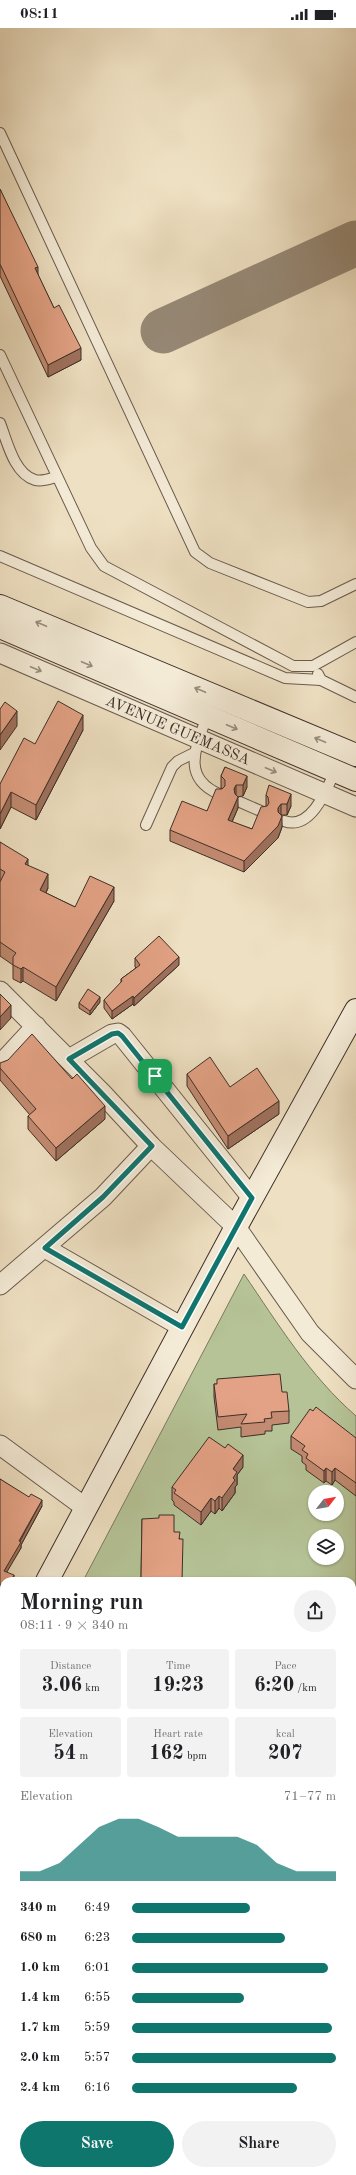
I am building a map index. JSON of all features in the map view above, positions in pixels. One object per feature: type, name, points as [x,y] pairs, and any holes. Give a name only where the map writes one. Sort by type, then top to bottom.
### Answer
[{"type":"main road","points":[[0,606],[356,755]]},
{"type":"main road","name":"AVENUE GUEMASSA","points":[[0,626],[356,780]]},
{"type":"main road","points":[[49,1577],[236,1227],[356,1010]]},
{"type":"street","name":"AVENUE GUEMASSA","points":[[0,653],[196,746],[325,793],[356,807]]},
{"type":"street","points":[[0,991],[69,1059],[152,1146],[236,1227],[310,1333],[356,1379]]},
{"type":"street","points":[[0,1065],[36,1026]]},
{"type":"street","points":[[69,1059],[112,1034],[118,1033],[122,1036],[252,1198]]},
{"type":"street","points":[[0,1285],[103,1197],[152,1146]]},
{"type":"street","points":[[45,1248],[182,1327]]},
{"type":"street","points":[[0,1446],[86,1508]]},
{"type":"lane","points":[[1,138],[195,552],[210,563],[308,602],[321,601],[356,584]]},
{"type":"lane","points":[[0,355],[56,477],[94,555],[104,566],[286,664],[300,668],[313,666],[356,642]]},
{"type":"lane","points":[[0,423],[22,472],[35,480],[42,481],[56,477]]},
{"type":"lane","points":[[0,556],[285,678],[321,680],[356,698]]},
{"type":"lane","points":[[313,666],[321,680]]},
{"type":"lane","points":[[207,716],[196,746],[194,764],[201,780],[212,791],[219,794]]},
{"type":"lane","points":[[146,825],[172,767],[196,746]]},
{"type":"lane","points":[[284,821],[295,822],[305,818],[318,806],[335,771]]},
{"type":"lane","points":[[240,802],[263,812]]},
{"type":"green space","points":[[244,1274],[309,1367],[356,1416],[356,1577],[85,1577]]},
{"type":"building","points":[[0,189],[38,267],[35,268],[54,308],[59,305],[81,348],[48,365],[0,264]]},
{"type":"building","points":[[58,701],[83,715],[36,805],[11,792],[0,814],[0,784],[24,738],[35,744]]},
{"type":"building","points":[[5,702],[17,711],[0,735],[0,709]]},
{"type":"building","points":[[225,767],[247,776],[243,785],[236,785],[234,789],[235,794],[238,797],[228,820],[252,829],[261,807],[267,806],[269,803],[266,795],[269,785],[291,794],[287,804],[281,804],[278,808],[278,812],[282,816],[278,826],[244,861],[170,830],[182,801],[207,811],[216,789],[222,789],[225,786],[225,780],[221,776]]},
{"type":"building","points":[[0,842],[28,859],[25,864],[48,874],[40,890],[75,907],[90,876],[114,887],[56,987],[23,967],[21,969],[13,965],[13,957],[16,953],[0,942],[0,882],[5,872],[0,869]]},
{"type":"building","points":[[159,936],[179,957],[134,998],[133,996],[112,1011],[104,1000],[122,981],[121,979],[140,965],[135,958]]},
{"type":"building","points":[[88,989],[100,997],[90,1011],[79,1003]]},
{"type":"building","points":[[0,994],[11,1005],[0,1017]]},
{"type":"building","points":[[32,1034],[72,1079],[77,1074],[105,1106],[56,1148],[28,1116],[36,1109],[0,1068],[0,1063],[8,1060]]},
{"type":"building","points":[[210,1057],[230,1087],[257,1068],[279,1101],[228,1136],[187,1074]]},
{"type":"building","points":[[280,1374],[282,1392],[287,1392],[289,1411],[271,1412],[272,1418],[264,1419],[265,1422],[241,1424],[247,1414],[218,1417],[214,1384],[217,1384],[217,1379]]},
{"type":"building","points":[[316,1407],[356,1438],[356,1483],[335,1468],[332,1472],[326,1468],[324,1471],[306,1458],[308,1454],[302,1450],[305,1446],[291,1436],[310,1409],[313,1411]]},
{"type":"building","points":[[209,1437],[225,1448],[228,1444],[243,1455],[233,1469],[237,1472],[233,1478],[235,1480],[222,1498],[219,1496],[215,1501],[211,1498],[201,1512],[174,1493],[176,1490],[172,1487]]},
{"type":"building","points":[[0,1479],[29,1497],[31,1494],[42,1500],[19,1541],[21,1542],[4,1571],[14,1575],[13,1577],[0,1577]]},
{"type":"building","points":[[159,1515],[174,1515],[174,1532],[180,1532],[179,1539],[183,1539],[182,1577],[141,1577],[142,1519],[159,1518]]},
{"type":"taxiway","points":[[163,331],[356,243]]},
{"type":"route","points":[[118,1033],[155,1076],[252,1198],[182,1327],[45,1248],[103,1197],[152,1146],[69,1059],[112,1034],[118,1033]]}]
